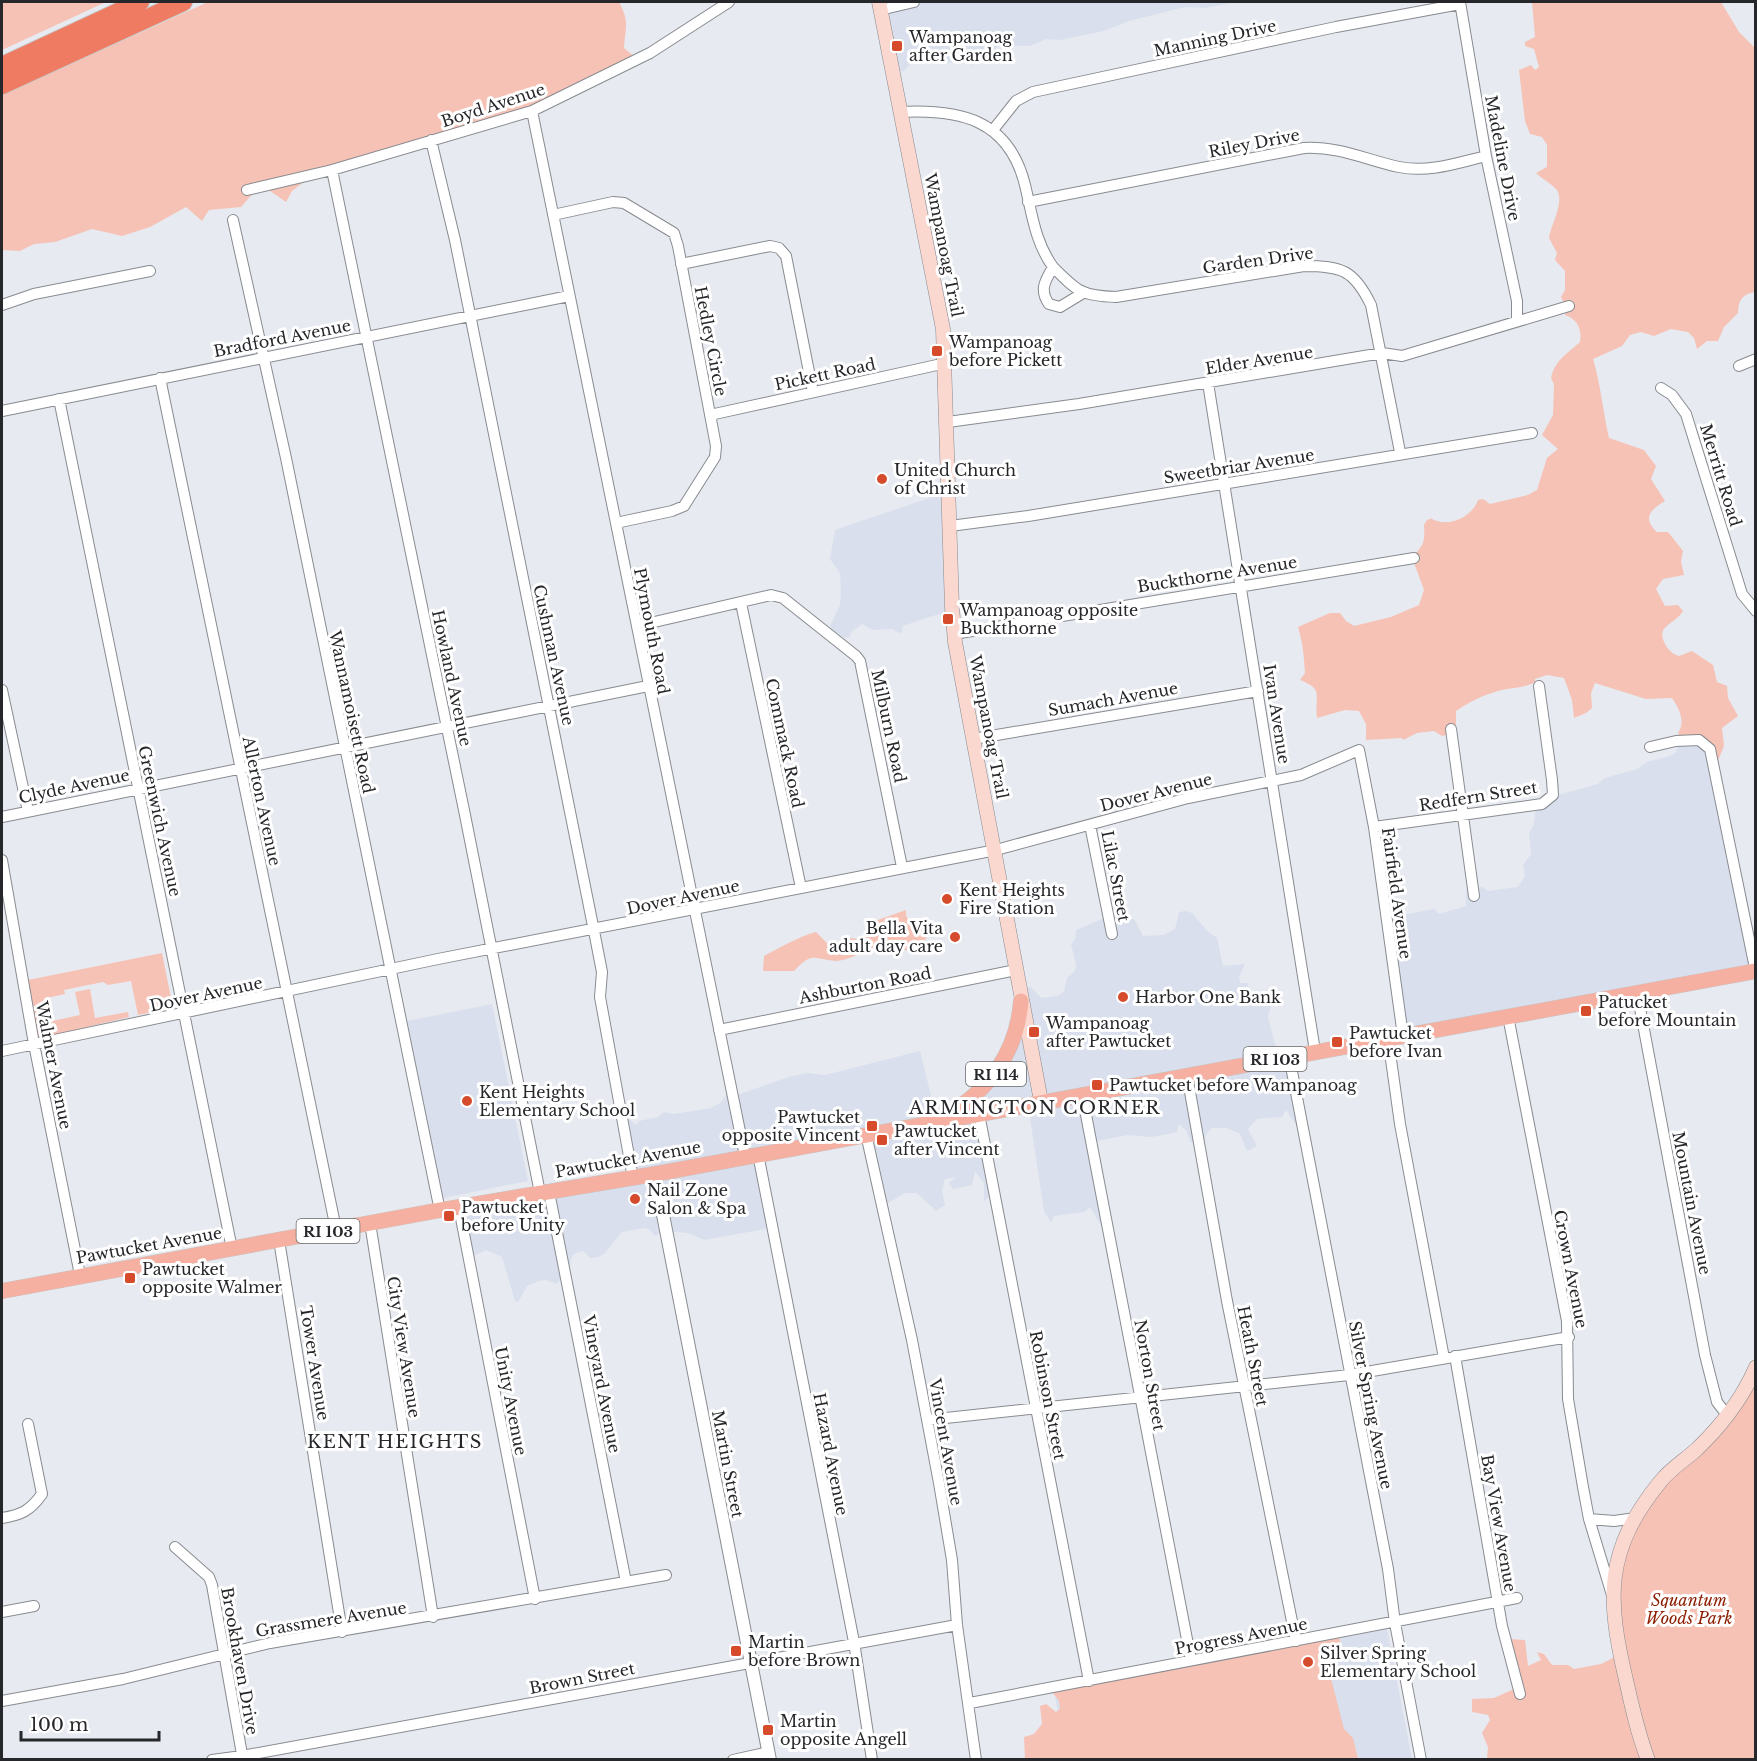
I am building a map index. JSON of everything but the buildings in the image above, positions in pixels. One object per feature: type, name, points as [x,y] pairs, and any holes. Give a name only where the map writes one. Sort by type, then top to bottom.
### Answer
[{"type":"highway","points":[[2,66],[140,2]]},
{"type":"highway","points":[[2,86],[183,2]]},
{"type":"main road","name":"Wampanoag Trail","points":[[880,6],[941,310],[946,363],[954,634],[1041,1101]]},
{"type":"main road","name":"Pawtucket Avenue","points":[[2,1291],[1755,972]]},
{"type":"main road","name":"RI 114","points":[[934,1122],[972,1098],[994,1077],[1012,1042],[1022,1001]]},
{"type":"main road","points":[[1648,1760],[1616,1639],[1613,1597],[1620,1550],[1636,1518],[1660,1482],[1699,1447],[1727,1415],[1755,1367]]},
{"type":"street","name":"Boyd Avenue","points":[[247,190],[332,170],[532,111],[650,54],[729,2]]},
{"type":"street","points":[[880,6],[914,2]]},
{"type":"street","name":"Manning Drive","points":[[993,130],[1016,101],[1033,92],[1336,27],[1460,3]]},
{"type":"street","name":"Madeline Drive","points":[[1460,3],[1486,156],[1516,301],[1517,321]]},
{"type":"street","name":"Plymouth Road","points":[[532,111],[719,1030],[751,1155]]},
{"type":"street","points":[[901,112],[932,111],[957,114],[993,130],[1008,146],[1018,164],[1042,252],[1053,267],[1083,293],[1060,307],[1049,304],[1043,296],[1042,287],[1053,267]]},
{"type":"street","name":"Cushman Avenue","points":[[431,140],[470,314],[602,972],[600,997],[633,1178]]},
{"type":"street","name":"Riley Drive","points":[[1028,202],[1304,147],[1329,148],[1401,167],[1434,169],[1486,156]]},
{"type":"street","name":"Howland Avenue","points":[[332,170],[544,1192]]},
{"type":"street","name":"Hedley Circle","points":[[553,215],[613,202],[624,203],[674,232],[681,264],[716,446],[715,457],[684,506],[672,512],[616,523]]},
{"type":"street","name":"Wannamoisett Road","points":[[234,220],[286,458],[440,1211]]},
{"type":"street","points":[[681,264],[771,246],[779,248],[786,256],[813,392]]},
{"type":"street","name":"Garden Drive","points":[[1083,293],[1116,297],[1304,266],[1333,266],[1350,274],[1362,286],[1371,305],[1400,452]]},
{"type":"street","points":[[2,305],[34,294],[150,271]]},
{"type":"street","name":"Bradford Avenue","points":[[2,411],[470,314],[569,296]]},
{"type":"street","name":"Elder Avenue","points":[[948,422],[1208,383],[1382,353],[1402,356],[1569,306]]},
{"type":"street","points":[[1739,366],[1755,359]]},
{"type":"street","name":"Pickett Road","points":[[710,415],[946,363]]},
{"type":"street","name":"Allerton Avenue","points":[[160,378],[336,1229]]},
{"type":"street","name":"Ivan Avenue","points":[[1208,383],[1315,1051]]},
{"type":"street","name":"Merritt Road","points":[[1661,388],[1672,395],[1686,414],[1742,594],[1755,611]]},
{"type":"street","name":"Greenwich Avenue","points":[[58,399],[232,1249]]},
{"type":"street","name":"Sweetbriar Avenue","points":[[950,526],[1224,483],[1400,452],[1532,433]]},
{"type":"street","name":"Buckthorne Avenue","points":[[954,634],[1414,558]]},
{"type":"street","name":"Milburn Road","points":[[637,626],[771,594],[783,598],[860,661],[902,867]]},
{"type":"street","name":"Commack Road","points":[[741,603],[801,888]]},
{"type":"street","name":"Clyde Avenue","points":[[2,817],[239,766],[648,686]]},
{"type":"street","name":"Redfern Street","points":[[1374,827],[1542,804],[1550,798],[1553,795],[1552,780],[1539,686]]},
{"type":"street","points":[[2,690],[28,811]]},
{"type":"street","name":"Sumach Avenue","points":[[974,739],[1258,691]]},
{"type":"street","points":[[1451,729],[1461,815],[1474,896]]},
{"type":"street","points":[[1650,747],[1676,741],[1699,740],[1710,749],[1755,972]]},
{"type":"street","name":"Dover Avenue","points":[[2,1051],[390,970],[996,850],[1188,798],[1312,771],[1359,750],[1360,754]]},
{"type":"street","name":"Fairfield Avenue","points":[[1360,754],[1374,827],[1403,1036]]},
{"type":"street","name":"Lilac Street","points":[[1090,825],[1112,934]]},
{"type":"street","name":"Walmer Avenue","points":[[2,860],[34,1044],[80,1275]]},
{"type":"street","name":"Ashburton Road","points":[[719,1030],[1016,970]]},
{"type":"street","name":"Mountain Avenue","points":[[1636,992],[1705,1355],[1717,1401],[1727,1415]]},
{"type":"street","name":"Crown Avenue","points":[[1508,1016],[1569,1337],[1568,1399],[1589,1519],[1613,1597]]},
{"type":"street","name":"Bay View Avenue","points":[[1388,1038],[1400,1124],[1497,1601],[1520,1695]]},
{"type":"street","name":"Silver Spring Avenue","points":[[1289,1056],[1388,1569],[1395,1623],[1421,1760]]},
{"type":"street","name":"Heath Street","points":[[1187,1075],[1244,1385],[1296,1641]]},
{"type":"street","name":"Norton Street","points":[[1082,1094],[1191,1660]]},
{"type":"street","name":"Robinson Street","points":[[979,1114],[1089,1681]]},
{"type":"street","name":"Vincent Avenue","points":[[866,1134],[912,1340],[952,1560],[957,1624],[970,1703],[976,1760]]},
{"type":"street","name":"Hazard Avenue","points":[[751,1155],[854,1642],[872,1760]]},
{"type":"street","name":"Martin Street","points":[[655,1174],[769,1756]]},
{"type":"street","name":"Vineyard Avenue","points":[[544,1192],[626,1582]]},
{"type":"street","name":"Unity Avenue","points":[[459,1208],[535,1599]]},
{"type":"street","name":"City View Avenue","points":[[370,1223],[433,1617]]},
{"type":"street","name":"Tower Avenue","points":[[279,1240],[342,1632]]},
{"type":"street","points":[[927,1420],[1349,1375],[1569,1337]]},
{"type":"street","points":[[2,1518],[22,1515],[33,1507],[42,1494],[28,1424]]},
{"type":"street","points":[[1589,1519],[1614,1521],[1636,1518]]},
{"type":"street","name":"Brookhaven Drive","points":[[175,1546],[208,1577],[212,1585],[242,1758]]},
{"type":"street","name":"Grassmere Avenue","points":[[2,1701],[123,1679],[223,1653],[666,1575]]},
{"type":"street","name":"Progress Avenue","points":[[970,1703],[1517,1598]]},
{"type":"street","points":[[2,1612],[34,1606]]},
{"type":"street","name":"Brown Street","points":[[212,1760],[242,1758],[957,1624]]},
{"type":"street","points":[[733,1760],[769,1756]]},
{"type":"shaded area","points":[[886,2],[1236,2],[1204,8],[1185,7],[1129,21],[1104,31],[1060,40],[1046,39],[1030,46],[1000,43],[991,55],[972,65],[967,60],[947,63],[933,57],[912,62],[904,71],[896,71]]},
{"type":"shaded area","points":[[947,492],[947,613],[943,618],[940,614],[929,617],[903,626],[902,632],[899,633],[893,629],[873,630],[862,624],[851,632],[850,637],[845,638],[832,630],[830,626],[840,605],[841,591],[840,573],[830,559],[835,530]]},
{"type":"shaded area","points":[[1706,742],[1727,836],[1743,881],[1753,932],[1755,972],[1406,1036],[1385,906],[1390,903],[1395,912],[1402,915],[1434,909],[1439,914],[1466,906],[1466,891],[1482,887],[1488,891],[1518,887],[1525,876],[1523,865],[1531,854],[1529,833],[1534,824],[1536,806],[1551,797],[1598,784],[1605,778],[1670,756],[1676,752],[1678,746]]},
{"type":"shaded area","points":[[1179,912],[1192,913],[1207,931],[1217,938],[1223,966],[1245,964],[1239,977],[1240,983],[1247,983],[1251,994],[1271,994],[1272,1002],[1268,1017],[1277,1052],[1273,1057],[1288,1057],[1298,1128],[1286,1110],[1282,1117],[1257,1119],[1248,1129],[1257,1146],[1247,1151],[1240,1134],[1227,1128],[1212,1128],[1204,1141],[1198,1139],[1191,1143],[1186,1130],[1179,1124],[1177,1132],[1173,1133],[1151,1137],[1128,1135],[1092,1142],[1107,1220],[1100,1224],[1090,1207],[1084,1212],[1054,1216],[1051,1223],[1044,1211],[1028,1105],[979,1116],[994,1192],[984,1201],[984,1183],[975,1171],[972,1185],[953,1189],[949,1183],[956,1177],[945,1179],[942,1191],[945,1205],[936,1211],[917,1193],[905,1193],[886,1204],[865,1133],[758,1155],[771,1228],[704,1240],[688,1233],[663,1231],[655,1236],[649,1229],[644,1228],[622,1232],[604,1254],[598,1257],[590,1258],[584,1251],[572,1256],[570,1265],[557,1284],[546,1280],[527,1286],[518,1302],[515,1301],[502,1257],[486,1250],[469,1258],[458,1209],[632,1178],[620,1111],[626,1108],[631,1121],[636,1125],[639,1121],[658,1117],[664,1112],[674,1114],[711,1108],[720,1103],[727,1094],[737,1095],[789,1077],[807,1073],[825,1075],[920,1051],[937,1120],[997,1075],[1022,992],[1030,986],[1041,998],[1057,996],[1064,992],[1067,978],[1075,971],[1076,965],[1071,944],[1075,939],[1076,930],[1102,919],[1108,921],[1110,927],[1125,920],[1134,919],[1143,936],[1164,935],[1175,929]]},
{"type":"shaded area","name":"Kent Heights Elementary School","points":[[492,1004],[528,1181],[443,1198],[407,1021]]},
{"type":"shaded area","name":"Silver Spring Elementary School","points":[[1387,1629],[1412,1759],[1066,1759],[1055,1695]]},
{"type":"green space","points":[[2,2],[106,2],[2,50]]},
{"type":"green space","points":[[208,2],[619,2],[626,20],[624,48],[636,58],[535,113],[305,181],[292,191],[286,202],[266,188],[255,191],[241,207],[209,210],[202,221],[186,207],[150,227],[122,236],[92,229],[55,242],[34,244],[20,251],[2,250],[2,95]]},
{"type":"green space","points":[[1532,2],[1721,2],[1739,32],[1755,48],[1755,292],[1747,294],[1742,299],[1738,313],[1724,327],[1718,341],[1707,341],[1697,349],[1694,338],[1688,332],[1671,329],[1654,336],[1641,332],[1630,335],[1622,346],[1593,359],[1609,438],[1644,450],[1656,466],[1651,479],[1665,501],[1652,511],[1649,518],[1650,523],[1657,532],[1668,532],[1683,551],[1681,562],[1684,575],[1663,579],[1656,589],[1665,606],[1678,605],[1683,611],[1664,629],[1662,633],[1665,644],[1669,650],[1679,656],[1692,651],[1713,665],[1717,682],[1727,686],[1728,698],[1738,716],[1722,728],[1724,746],[1717,763],[1709,744],[1681,740],[1678,733],[1681,715],[1672,698],[1646,699],[1595,683],[1591,693],[1592,708],[1574,718],[1572,700],[1564,678],[1547,675],[1535,679],[1535,682],[1526,686],[1503,690],[1476,699],[1456,711],[1456,726],[1451,734],[1442,736],[1434,731],[1417,733],[1403,740],[1402,738],[1366,740],[1366,724],[1359,711],[1345,710],[1317,718],[1316,690],[1300,680],[1305,673],[1298,627],[1330,613],[1340,613],[1354,626],[1391,617],[1419,605],[1424,590],[1412,557],[1423,543],[1424,525],[1427,520],[1432,518],[1443,522],[1456,521],[1467,515],[1478,500],[1483,499],[1490,504],[1528,495],[1537,490],[1547,458],[1558,449],[1542,435],[1553,415],[1554,384],[1551,378],[1559,362],[1580,342],[1580,333],[1576,322],[1565,315],[1567,308],[1561,297],[1565,290],[1565,271],[1555,260],[1557,253],[1549,238],[1559,205],[1558,193],[1553,186],[1536,173],[1547,167],[1547,145],[1542,137],[1530,134],[1525,121],[1519,70],[1531,65],[1535,70],[1539,67],[1534,49],[1525,46],[1525,42],[1535,37]]},
{"type":"green space","points":[[906,910],[906,916],[912,924],[932,923],[927,937],[921,945],[914,949],[872,949],[840,961],[809,959],[794,971],[763,971],[764,956],[790,942],[816,932],[828,944],[850,938],[858,939],[874,929],[875,921]]},
{"type":"green space","points":[[162,953],[173,1008],[138,1015],[131,981],[108,985],[103,982],[64,990],[65,994],[47,998],[52,1021],[80,1015],[75,992],[90,989],[95,1018],[128,1012],[129,1017],[41,1038],[36,1035],[28,980]]},
{"type":"green space","name":"Squantum Woods Park","points":[[1755,1368],[1755,1759],[1487,1759],[1488,1747],[1482,1733],[1490,1720],[1488,1715],[1472,1712],[1472,1699],[1494,1698],[1514,1689],[1509,1639],[1525,1640],[1528,1666],[1541,1660],[1537,1652],[1544,1654],[1552,1665],[1568,1665],[1574,1669],[1601,1664],[1619,1655],[1621,1542]]},
{"type":"green space","name":"Silver Spring Elementary School","points":[[1338,1633],[1341,1645],[1327,1649],[1325,1655],[1344,1729],[1353,1738],[1358,1759],[1025,1759],[1024,1737],[1034,1734],[1042,1724],[1040,1706],[1046,1704],[1056,1712],[1060,1709],[1059,1701],[1050,1689]]},
{"type":"place","name":"Wampanoag after Garden","points":[[897,46]]},
{"type":"place","name":"Wampanoag before Pickett","points":[[937,351]]},
{"type":"place","name":"United Church of Christ","points":[[882,479]]},
{"type":"place","name":"Wampanoag opposite Buckthorne","points":[[948,619]]},
{"type":"place","name":"Kent Heights Fire Station","points":[[947,899]]},
{"type":"place","name":"Bella Vita adult day care","points":[[955,937]]},
{"type":"place","name":"Harbor One Bank","points":[[1123,997]]},
{"type":"place","name":"Patucket before Mountain","points":[[1586,1011]]},
{"type":"place","name":"Wampanoag after Pawtucket","points":[[1034,1032]]},
{"type":"place","name":"Pawtucket before Ivan","points":[[1337,1042]]},
{"type":"place","name":"Pawtucket before Wampanoag","points":[[1097,1085]]},
{"type":"place","name":"Kent Heights Elementary School","points":[[467,1101]]},
{"type":"place","name":"Pawtucket opposite Vincent","points":[[872,1126]]},
{"type":"place","name":"Pawtucket after Vincent","points":[[882,1140]]},
{"type":"place","name":"Nail Zone Salon & Spa","points":[[635,1199]]},
{"type":"place","name":"Pawtucket before Unity","points":[[449,1216]]},
{"type":"place","name":"Pawtucket opposite Walmer","points":[[130,1278]]},
{"type":"place","name":"Martin before Brown","points":[[736,1651]]},
{"type":"place","name":"Silver Spring Elementary School","points":[[1308,1662]]},
{"type":"place","name":"Martin opposite Angell","points":[[768,1730]]},
{"type":"district","name":"ARMINGTON CORNER","points":[[1035,1108]]},
{"type":"district","name":"KENT HEIGHTS","points":[[395,1442]]}]
